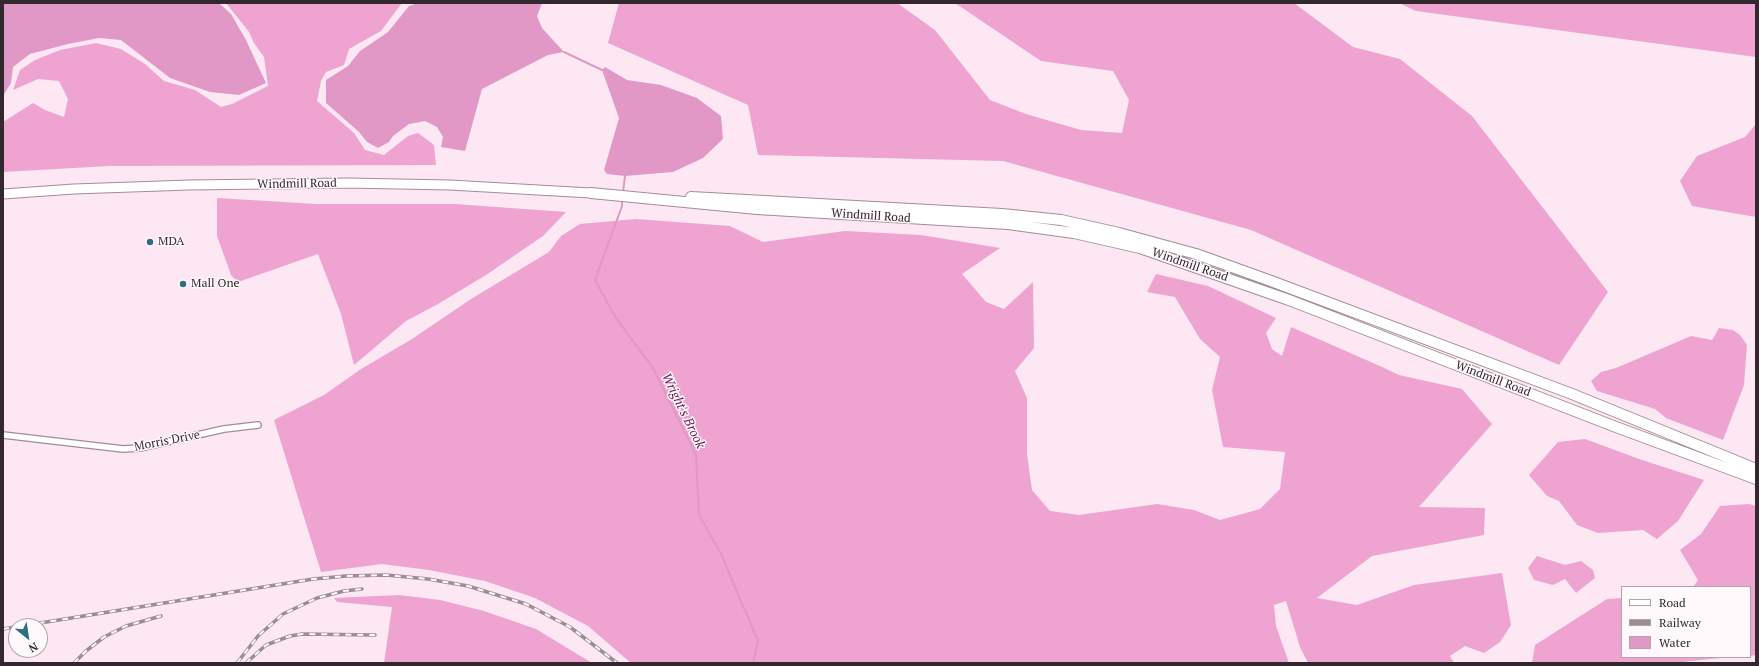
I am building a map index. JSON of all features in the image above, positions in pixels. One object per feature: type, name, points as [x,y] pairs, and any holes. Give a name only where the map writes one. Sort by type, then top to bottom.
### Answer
[{"type":"highway","name":"Windmill Road","points":[[591,193],[757,209],[1008,224],[1074,233],[1140,248],[1289,300],[1616,427],[1723,461],[1756,469]]},
{"type":"highway","name":"Windmill Road","points":[[622,196],[804,202],[1002,214],[1061,220],[1119,233],[1196,254],[1572,394],[1723,461],[1756,479]]},
{"type":"main road","name":"Windmill Road","points":[[3,194],[74,189],[347,183],[450,185],[591,193]]},
{"type":"street","name":"Morris Drive","points":[[3,435],[116,449],[128,449],[140,448],[224,429],[258,425]]},
{"type":"shaded area","points":[[226,3],[402,3],[381,31],[349,49],[344,65],[326,72],[321,81],[317,101],[354,133],[365,150],[384,155],[408,136],[418,133],[434,145],[436,165],[109,166],[3,172],[3,122],[33,103],[45,110],[64,117],[68,99],[59,81],[38,79],[13,90],[20,70],[35,60],[60,50],[96,43],[121,49],[145,64],[164,81],[195,90],[221,107],[232,104],[268,86],[264,57],[254,43],[249,32]]},
{"type":"shaded area","points":[[619,3],[897,3],[935,30],[990,100],[1026,114],[1081,130],[1122,133],[1129,100],[1113,71],[1041,61],[955,3],[1294,3],[1353,47],[1400,59],[1472,116],[1608,292],[1559,365],[1251,230],[1003,161],[758,155],[748,105],[608,43]]},
{"type":"shaded area","points":[[1399,3],[1756,3],[1756,57],[1416,11]]},
{"type":"shaded area","points":[[1756,124],[1756,217],[1692,206],[1680,181],[1697,156],[1745,137]]},
{"type":"shaded area","points":[[217,198],[316,204],[455,204],[566,212],[543,236],[486,275],[438,304],[406,321],[354,365],[341,314],[318,254],[238,282],[231,275],[217,236]]},
{"type":"shaded area","points":[[636,219],[730,226],[763,242],[845,231],[921,235],[1000,248],[962,274],[986,302],[1004,309],[1033,282],[1034,348],[1015,371],[1027,398],[1027,454],[1032,490],[1050,511],[1079,515],[1157,504],[1194,510],[1220,520],[1260,509],[1280,489],[1285,452],[1223,447],[1212,390],[1220,357],[1200,339],[1175,297],[1147,292],[1156,274],[1208,286],[1276,318],[1266,333],[1272,349],[1282,356],[1291,327],[1399,375],[1462,389],[1492,424],[1419,507],[1485,508],[1484,535],[1372,556],[1317,598],[1357,605],[1414,585],[1502,573],[1511,625],[1500,642],[1484,653],[1465,646],[1450,656],[1454,663],[1308,663],[1300,647],[1286,601],[1274,605],[1276,626],[1289,663],[631,663],[588,626],[535,598],[485,581],[429,570],[382,564],[321,572],[274,420],[324,395],[361,369],[412,339],[471,299],[549,252],[561,236],[580,224]]},
{"type":"shaded area","points":[[1719,328],[1733,330],[1740,335],[1747,345],[1744,385],[1723,440],[1666,418],[1655,409],[1597,391],[1591,381],[1601,372],[1616,368],[1691,336],[1712,340]]},
{"type":"shaded area","points":[[1585,439],[1642,460],[1704,480],[1678,521],[1657,539],[1643,530],[1598,533],[1577,525],[1559,501],[1547,496],[1529,475],[1558,442]]},
{"type":"shaded area","points":[[1749,504],[1756,506],[1756,655],[1751,656],[1751,586],[1694,586],[1698,580],[1680,550],[1701,534],[1720,506]]},
{"type":"shaded area","points":[[1537,556],[1565,565],[1581,561],[1593,570],[1595,578],[1576,593],[1565,579],[1553,585],[1534,580],[1528,568]]},
{"type":"shaded area","points":[[399,595],[440,600],[484,611],[536,629],[592,663],[384,663],[392,607],[337,602],[334,598]]},
{"type":"shaded area","points":[[1621,598],[1621,658],[1720,658],[1673,663],[1532,663],[1535,645],[1607,599]]},
{"type":"water","points":[[3,3],[219,3],[231,14],[246,40],[266,83],[239,95],[210,92],[170,78],[121,40],[99,38],[30,54],[13,67],[11,83],[3,96]]},
{"type":"water","points":[[418,3],[542,3],[537,16],[542,28],[564,52],[548,55],[482,89],[465,151],[441,147],[443,137],[437,127],[425,121],[409,124],[393,136],[389,142],[378,148],[367,142],[359,132],[326,103],[326,80],[348,66],[360,51],[388,32],[409,6]]},
{"type":"water","points":[[605,67],[627,80],[661,85],[697,98],[721,116],[723,139],[703,158],[673,172],[625,176],[607,174],[604,170],[619,118],[602,70]]},
{"type":"waterway","points":[[564,52],[602,70]]},
{"type":"waterway","name":"Wright's Brook","points":[[623,192],[625,176]]},
{"type":"waterway","name":"Wright's Brook","points":[[622,198],[622,206],[595,280],[616,318],[653,368],[696,455],[699,515],[721,554],[758,641],[753,663]]},
{"type":"railway","points":[[3,629],[313,579],[386,575],[428,579],[468,586],[526,604],[570,627],[617,663]]},
{"type":"railway","points":[[237,663],[258,636],[283,614],[317,598],[344,591],[362,589]]},
{"type":"railway","points":[[74,663],[86,651],[104,637],[126,626],[161,616]]},
{"type":"railway","points":[[246,663],[266,645],[290,636],[302,634],[375,635]]},
{"type":"place","name":"MDA","points":[[150,242]]},
{"type":"place","name":"Mall One","points":[[183,284]]}]
